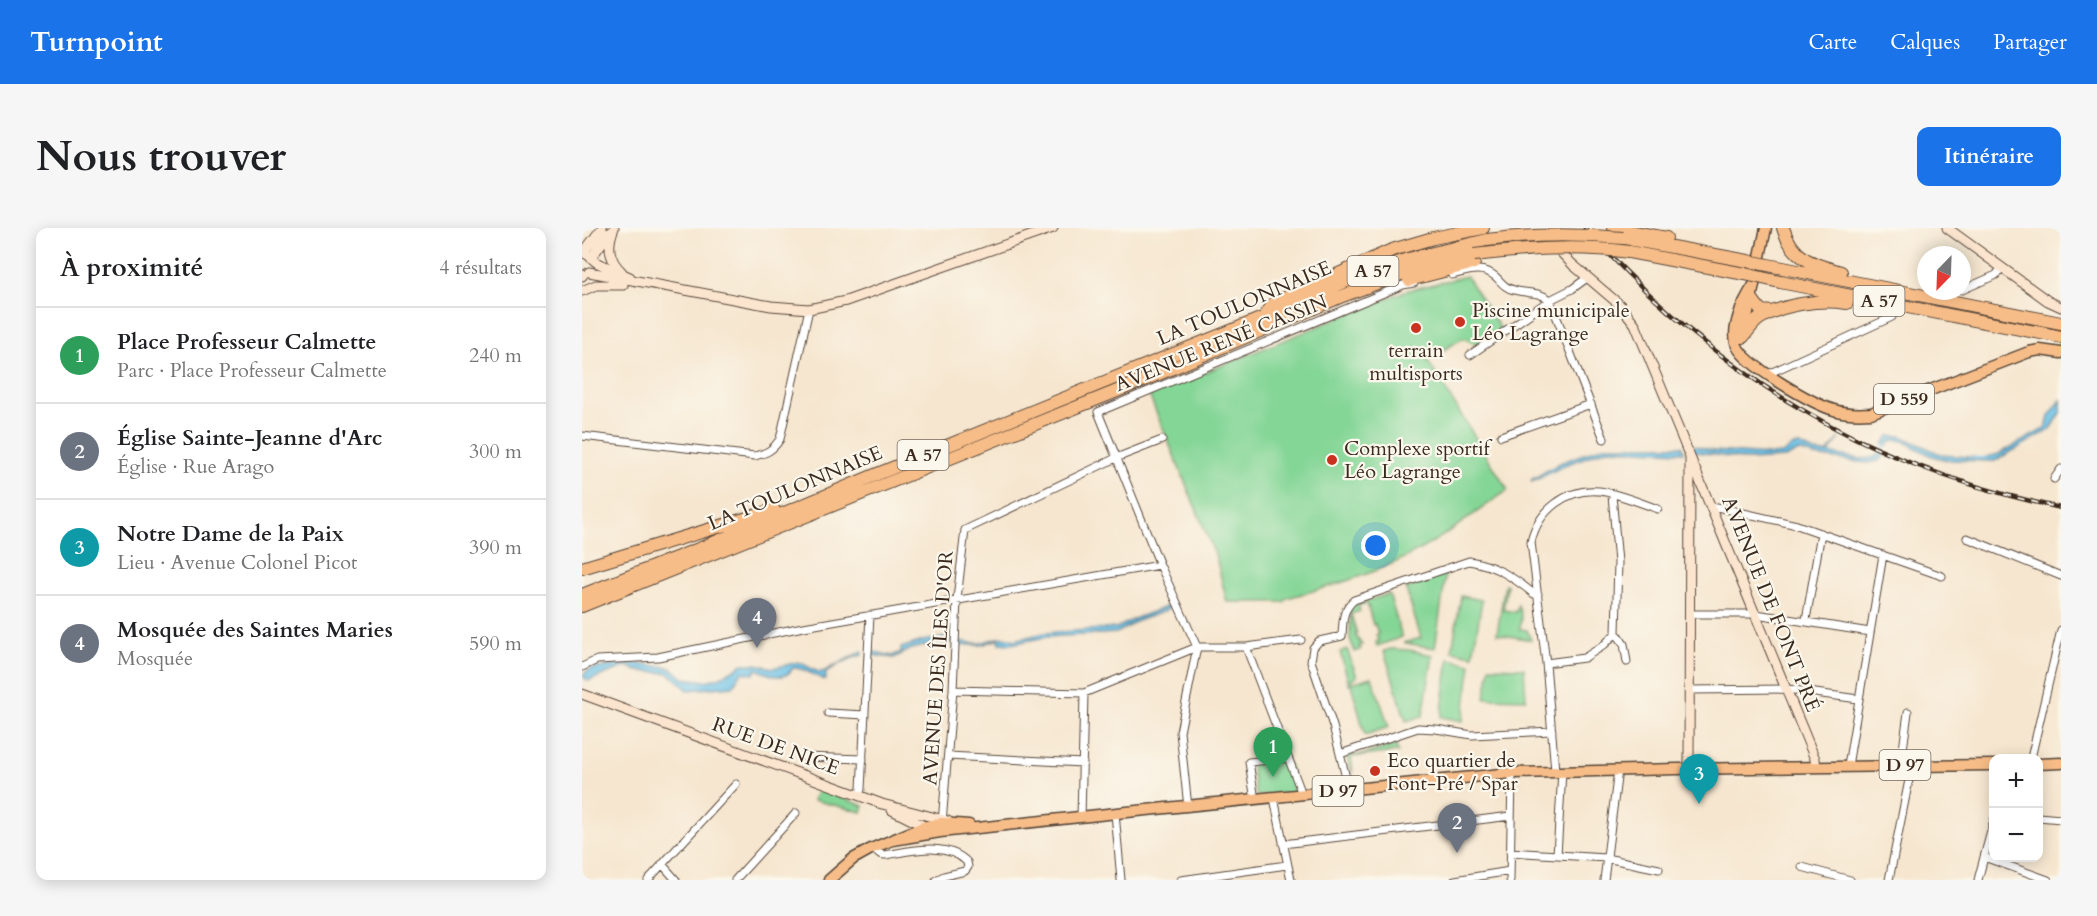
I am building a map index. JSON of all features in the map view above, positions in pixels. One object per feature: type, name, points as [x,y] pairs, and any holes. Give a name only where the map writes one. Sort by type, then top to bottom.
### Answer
[{"type":"highway","points":[[1783,228],[1796,252],[1812,263],[1917,293]]},
{"type":"highway","points":[[1265,317],[1274,303],[1392,250],[1461,232],[1485,234]]},
{"type":"highway","name":"LA TOULONNAISE","points":[[582,595],[1265,317],[1374,270],[1485,234],[1620,232],[1726,257],[1917,295]]},
{"type":"highway","name":"LA TOULONNAISE","points":[[582,606],[1412,270],[1553,247],[1583,247],[1668,259],[2061,337]]},
{"type":"highway","points":[[1752,298],[1761,311],[1774,312]]},
{"type":"highway","points":[[1743,337],[1757,321],[1774,312],[1825,300],[1977,321]]},
{"type":"highway","name":"LA TOULONNAISE","points":[[1944,300],[2061,323]]},
{"type":"highway","points":[[582,568],[712,530],[875,475]]},
{"type":"highway","points":[[582,615],[649,588],[710,556]]},
{"type":"main road","points":[[587,256],[602,228]]},
{"type":"main road","points":[[587,256],[613,228]]},
{"type":"main road","points":[[613,228],[609,250],[615,265],[623,274]]},
{"type":"main road","points":[[587,256],[640,280],[771,306],[809,309],[846,302],[1053,228]]},
{"type":"main road","name":"AVENUE DE FONT PRÉ","points":[[1538,228],[1587,278],[1632,318],[1701,479],[1815,759],[1816,767]]},
{"type":"main road","name":"D 559","points":[[1743,337],[1766,228]]},
{"type":"main road","points":[[1947,228],[2048,301],[2061,307]]},
{"type":"main road","points":[[584,274],[593,265],[587,256]]},
{"type":"main road","points":[[584,274],[640,280]]},
{"type":"main road","points":[[582,291],[588,287],[604,284],[655,290],[684,289]]},
{"type":"main road","name":"D 559","points":[[1754,285],[1746,296],[1738,323],[1736,338],[1741,353],[1768,374],[1826,407],[1847,413],[1871,412],[2029,352],[2040,350],[2061,354]]},
{"type":"main road","points":[[1743,337],[1744,348],[1754,364]]},
{"type":"main road","points":[[1689,768],[1690,455]]},
{"type":"main road","name":"RUE DE NICE","points":[[582,694],[941,825]]},
{"type":"main road","points":[[2043,764],[2061,763]]},
{"type":"main road","name":"D 97","points":[[941,825],[988,827],[1512,773],[1689,768],[1989,765]]},
{"type":"main road","name":"D 97","points":[[882,804],[922,826]]},
{"type":"main road","points":[[905,817],[908,822],[906,833]]},
{"type":"main road","name":"D 97","points":[[941,825],[960,824],[988,827]]},
{"type":"main road","points":[[893,840],[922,826],[941,825]]},
{"type":"main road","points":[[829,880],[853,859],[873,848],[941,825]]},
{"type":"street","points":[[1971,286],[1992,277],[2002,268]]},
{"type":"street","name":"AVENUE RENÉ CASSIN","points":[[1116,458],[1098,411],[1403,285],[1474,270],[1487,271],[1504,286],[1514,290],[1542,294],[1550,300]]},
{"type":"street","points":[[1470,355],[1550,300],[1587,278]]},
{"type":"street","points":[[1550,300],[1604,439]]},
{"type":"street","points":[[582,436],[755,456],[774,449],[780,439],[809,309]]},
{"type":"street","points":[[1768,374],[1893,317]]},
{"type":"street","points":[[1500,436],[1591,404]]},
{"type":"street","points":[[1162,440],[1116,458],[1197,647],[1180,732],[1188,807]]},
{"type":"street","name":"AVENUE DES ÎLES D'OR","points":[[941,825],[953,690],[957,599],[965,531],[1116,458]]},
{"type":"street","points":[[2054,479],[2061,469]]},
{"type":"street","points":[[1689,478],[1695,475],[1701,479]]},
{"type":"street","points":[[1557,855],[1559,771],[1552,731],[1531,542],[1536,525],[1548,510],[1570,494],[1599,491],[1658,509]]},
{"type":"street","points":[[1611,495],[1618,562],[1616,633],[1624,644],[1627,662]]},
{"type":"street","points":[[1713,509],[1717,507],[1797,525],[1942,576]]},
{"type":"street","points":[[1806,620],[1821,533]]},
{"type":"street","points":[[1968,537],[2061,576]]},
{"type":"street","points":[[1848,766],[1883,555]]},
{"type":"street","points":[[1349,790],[1333,726],[1311,662],[1313,648],[1319,640],[1342,636],[1346,607],[1354,600],[1469,561],[1500,569],[1534,594],[1538,594]]},
{"type":"street","points":[[582,667],[597,660],[658,657],[957,599],[1160,565]]},
{"type":"street","points":[[1690,614],[1756,614],[1806,620],[1870,632]]},
{"type":"street","points":[[859,796],[870,615]]},
{"type":"street","points":[[2032,754],[2061,630]]},
{"type":"street","points":[[1546,663],[1584,658],[1616,633]]},
{"type":"street","points":[[953,690],[1084,693],[1197,647],[1246,647],[1301,640]]},
{"type":"street","points":[[1246,647],[1302,794]]},
{"type":"street","points":[[1689,690],[1787,689],[1858,699]]},
{"type":"street","points":[[1081,818],[1084,693]]},
{"type":"street","points":[[1889,880],[1906,765],[1908,712]]},
{"type":"street","points":[[828,713],[865,715]]},
{"type":"street","points":[[1340,754],[1418,728],[1472,735],[1552,731]]},
{"type":"street","points":[[948,756],[1083,763]]},
{"type":"street","points":[[804,757],[863,759]]},
{"type":"street","points":[[1255,800],[1249,762],[1288,758]]},
{"type":"street","points":[[1604,880],[1618,770]]},
{"type":"street","points":[[1510,880],[1512,773]]},
{"type":"street","points":[[648,880],[736,784]]},
{"type":"street","points":[[1274,798],[1290,880]]},
{"type":"street","points":[[735,880],[796,813]]},
{"type":"street","points":[[1115,813],[1121,880]]},
{"type":"street","points":[[1283,844],[1511,816]]},
{"type":"street","points":[[2043,817],[2061,819]]},
{"type":"street","points":[[1978,880],[1989,838]]},
{"type":"street","points":[[873,848],[879,854],[885,855],[938,849],[967,862],[968,867],[965,871],[936,880]]},
{"type":"street","points":[[1510,852],[1606,858],[1659,869]]},
{"type":"street","points":[[1984,857],[2048,880]]},
{"type":"street","points":[[662,864],[676,880]]},
{"type":"street","points":[[1181,880],[1287,865]]},
{"type":"street","points":[[1802,867],[1850,880]]},
{"type":"street","points":[[1455,880],[1510,871]]},
{"type":"green space","name":"Complexe sportif Léo Lagrange","points":[[1466,276],[1502,331],[1480,346],[1463,338],[1427,360],[1508,490],[1440,538],[1383,568],[1287,598],[1284,602],[1227,602],[1216,557],[1149,395],[1405,291]]},
{"type":"green space","points":[[1446,573],[1435,648],[1404,643],[1421,638],[1406,589]]},
{"type":"green space","points":[[1505,584],[1507,585],[1503,610],[1516,612],[1518,605],[1521,615],[1520,629],[1527,630],[1531,640],[1497,634]]},
{"type":"green space","points":[[1389,594],[1402,637],[1377,646],[1376,642],[1379,641],[1376,635],[1378,634],[1367,603],[1358,606],[1360,611],[1351,614],[1357,634],[1355,635],[1362,645],[1359,646],[1361,649],[1355,652],[1350,639],[1350,606]]},
{"type":"green space","points":[[1461,596],[1482,600],[1473,655],[1452,651]]},
{"type":"green space","points":[[1347,649],[1357,677],[1351,680],[1351,683],[1372,677],[1389,727],[1365,735],[1340,652]]},
{"type":"green space","points":[[1391,649],[1433,655],[1423,716],[1406,721],[1384,651]]},
{"type":"green space","points":[[1449,659],[1471,664],[1463,721],[1441,717]]},
{"type":"green space","points":[[1490,667],[1524,668],[1526,699],[1485,698]]},
{"type":"green space","points":[[1396,745],[1398,752],[1351,757],[1353,775],[1346,755],[1364,754]]},
{"type":"green space","points":[[1287,759],[1298,792],[1256,796],[1251,763]]},
{"type":"green space","points":[[819,789],[864,806],[862,812],[813,800]]},
{"type":"water","points":[[2061,400],[2061,413],[2051,429],[1995,461],[1947,460],[1932,456],[1901,440],[1892,440],[1887,446],[1883,444],[1889,436],[1901,436],[1942,455],[1983,458],[1999,454],[2044,429],[2049,416]]},
{"type":"water","points":[[1840,438],[1828,453],[1862,459],[1875,457],[1880,453],[1884,455],[1878,461],[1867,463],[1814,456],[1799,451],[1785,458],[1747,460],[1693,451],[1691,445],[1714,451],[1767,455],[1782,454],[1800,445],[1814,452],[1827,453]]},
{"type":"water","points":[[1604,446],[1682,446],[1684,452],[1607,449],[1565,465],[1532,482],[1531,480],[1560,463]]},
{"type":"water","points":[[1172,601],[1174,605],[1165,611],[1137,621],[1117,633],[1046,637],[1011,644],[1000,643],[999,639],[981,645],[959,645],[959,641],[977,643],[1002,638],[1014,640],[1045,633],[1117,628],[1168,606]]},
{"type":"water","points":[[950,639],[950,644],[935,643],[911,649],[894,658],[870,655],[870,651],[892,656],[901,652],[901,648],[922,641]]},
{"type":"water","points":[[862,651],[862,655],[843,662],[826,673],[826,680],[797,668],[781,676],[756,669],[754,674],[742,672],[733,686],[688,690],[669,673],[637,671],[627,666],[588,681],[583,676],[591,669],[629,663],[668,667],[683,678],[705,681],[721,677],[743,664],[773,668],[799,662],[818,672],[823,672]]},
{"type":"waterway","points":[[1880,456],[1885,445]]},
{"type":"waterway","points":[[1970,458],[1988,458]]},
{"type":"railway","points":[[1585,228],[1635,281],[1688,328],[1742,371],[1799,408],[1860,440],[1923,468],[1990,490],[2061,508]]},
{"type":"place","name":"Piscine municipale Léo Lagrange","points":[[1460,322]]},
{"type":"place","name":"terrain multisports","points":[[1416,328]]},
{"type":"place","name":"Complexe sportif Léo Lagrange","points":[[1332,460]]},
{"type":"place","name":"Mosquée des Saintes Maries","points":[[757,648]]},
{"type":"place","name":"Eco quartier de Font-Pré / Spar","points":[[1375,771]]},
{"type":"place","name":"Place Professeur Calmette","points":[[1273,777]]},
{"type":"place","name":"Notre Dame de la Paix","points":[[1699,804]]},
{"type":"place","name":"Église Sainte-Jeanne d'Arc","points":[[1457,853]]}]
